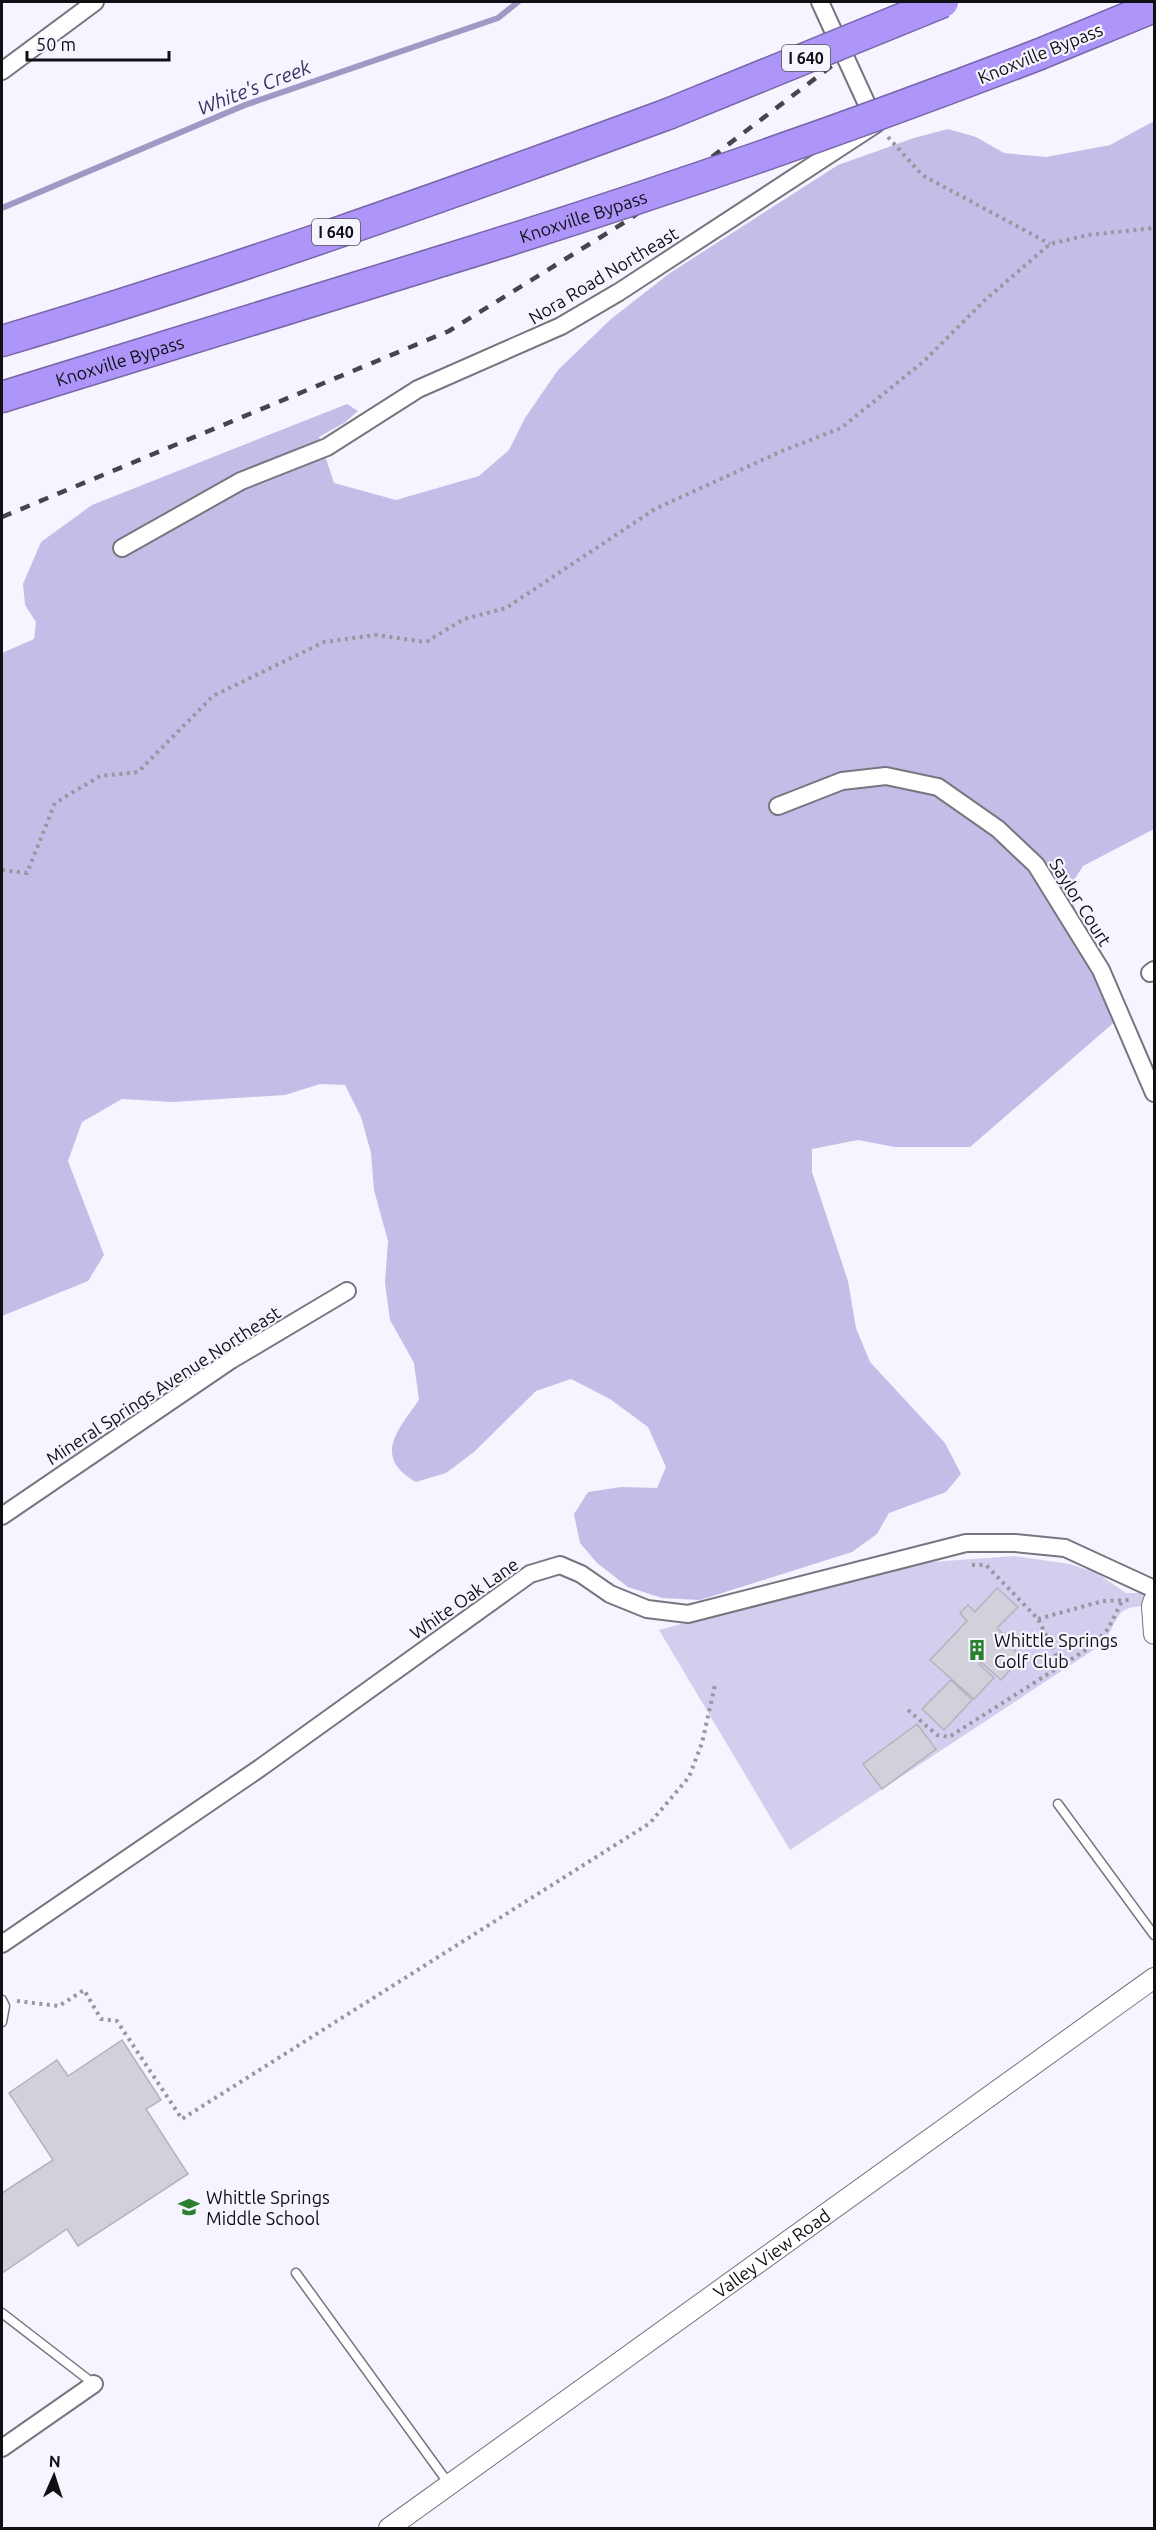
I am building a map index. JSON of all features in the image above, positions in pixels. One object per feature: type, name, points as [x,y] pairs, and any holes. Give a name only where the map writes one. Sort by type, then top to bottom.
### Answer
[{"type":"highway","name":"I 640","points":[[2,341],[195,281],[668,114],[943,2]]},
{"type":"highway","name":"Knoxville Bypass","points":[[2,397],[568,222],[810,139],[1040,54],[1155,7]]},
{"type":"highway","points":[[2,322],[332,234]]},
{"type":"street","points":[[2,71],[95,2]]},
{"type":"street","points":[[820,2],[876,124]]},
{"type":"street","name":"Nora Road Northeast","points":[[122,548],[241,482],[327,447],[418,390],[561,326],[620,292],[876,124]]},
{"type":"street","name":"Saylor Court","points":[[778,806],[842,781],[886,776],[938,787],[998,829],[1036,865],[1101,970],[1155,1093]]},
{"type":"street","name":"Mineral Springs Avenue Northeast","points":[[2,1516],[231,1360],[347,1291]]},
{"type":"street","name":"White Oak Lane","points":[[2,1944],[260,1768],[530,1574],[560,1565],[581,1574],[610,1594],[647,1609],[688,1614],[966,1544],[1015,1543],[1065,1548],[1155,1589]]},
{"type":"street","points":[[1155,1600],[1152,1606],[1155,1634]]},
{"type":"street","name":"Valley View Road","points":[[389,2529],[1155,1978]]},
{"type":"street","points":[[2,2448],[94,2384]]},
{"type":"lane","points":[[1058,1804],[1155,1935]]},
{"type":"lane","points":[[2,2000],[5,2006],[2,2022]]},
{"type":"lane","points":[[296,2273],[450,2485]]},
{"type":"lane","points":[[2,2313],[94,2384]]},
{"type":"path","points":[[876,124],[922,175],[1050,244]]},
{"type":"path","points":[[2,870],[27,873],[55,803],[100,776],[138,772],[213,696],[324,642],[376,634],[426,642],[464,619],[506,608],[654,508],[782,450],[841,428],[923,362],[985,300],[1050,244],[1088,235],[1155,228]]},
{"type":"path","points":[[972,1565],[986,1565],[1038,1618],[1061,1665]]},
{"type":"path","points":[[908,1710],[938,1735],[949,1737],[1102,1637],[1123,1599]]},
{"type":"path","points":[[1038,1618],[1103,1601],[1130,1600]]},
{"type":"path","points":[[13,2001],[58,2006],[84,1990],[101,2019],[117,2021],[182,2119],[650,1823],[689,1778],[702,1743],[715,1684]]},
{"type":"shaded area","points":[[1154,121],[1154,829],[1083,866],[1069,888],[1079,923],[1125,1013],[970,1147],[895,1147],[858,1140],[812,1149],[812,1172],[848,1281],[856,1328],[870,1362],[945,1443],[961,1474],[946,1492],[889,1513],[877,1534],[852,1552],[700,1600],[662,1598],[628,1587],[597,1563],[580,1543],[574,1514],[588,1492],[621,1487],[657,1488],[666,1467],[648,1427],[610,1399],[571,1379],[536,1391],[474,1452],[446,1473],[416,1482],[403,1473],[395,1463],[392,1453],[397,1433],[419,1400],[414,1363],[390,1320],[385,1283],[388,1241],[374,1190],[371,1153],[361,1117],[345,1085],[320,1084],[285,1095],[173,1102],[122,1099],[82,1122],[68,1161],[104,1255],[88,1281],[2,1316],[2,653],[34,639],[36,622],[25,605],[23,584],[41,542],[92,505],[347,404],[358,411],[344,423],[319,437],[334,483],[396,500],[479,476],[509,450],[525,418],[558,370],[611,319],[670,273],[838,165],[914,138],[948,129],[976,137],[1004,153],[1046,157],[1110,145]]},
{"type":"shaded area","points":[[1015,1556],[1070,1564],[1097,1573],[1126,1593],[1154,1593],[1154,1607],[1142,1606],[1126,1609],[1118,1618],[1104,1643],[790,1850],[659,1630],[902,1564]]},
{"type":"building","name":"Whittle Springs Golf Club","points":[[997,1588],[1018,1607],[997,1628],[1008,1639],[1005,1642],[1022,1657],[1001,1680],[981,1662],[979,1664],[994,1678],[974,1699],[930,1660],[967,1621],[960,1613],[968,1605],[975,1612]]},
{"type":"building","points":[[951,1680],[972,1700],[944,1730],[922,1709]]},
{"type":"building","points":[[917,1724],[936,1749],[882,1789],[863,1764]]},
{"type":"building","name":"Whittle Springs Middle School","points":[[122,2040],[161,2100],[146,2109],[188,2174],[78,2246],[67,2229],[2,2273],[2,2193],[53,2160],[9,2093],[57,2060],[68,2076]]},
{"type":"waterway","name":"White's Creek","points":[[2,208],[245,105],[498,18],[518,2]]},
{"type":"railway","points":[[2,517],[449,331],[630,219],[916,2]]},
{"type":"place","name":"Whittle Springs Golf Club","points":[[977,1650]]},
{"type":"place","name":"Whittle Springs Middle School","points":[[189,2207]]}]
